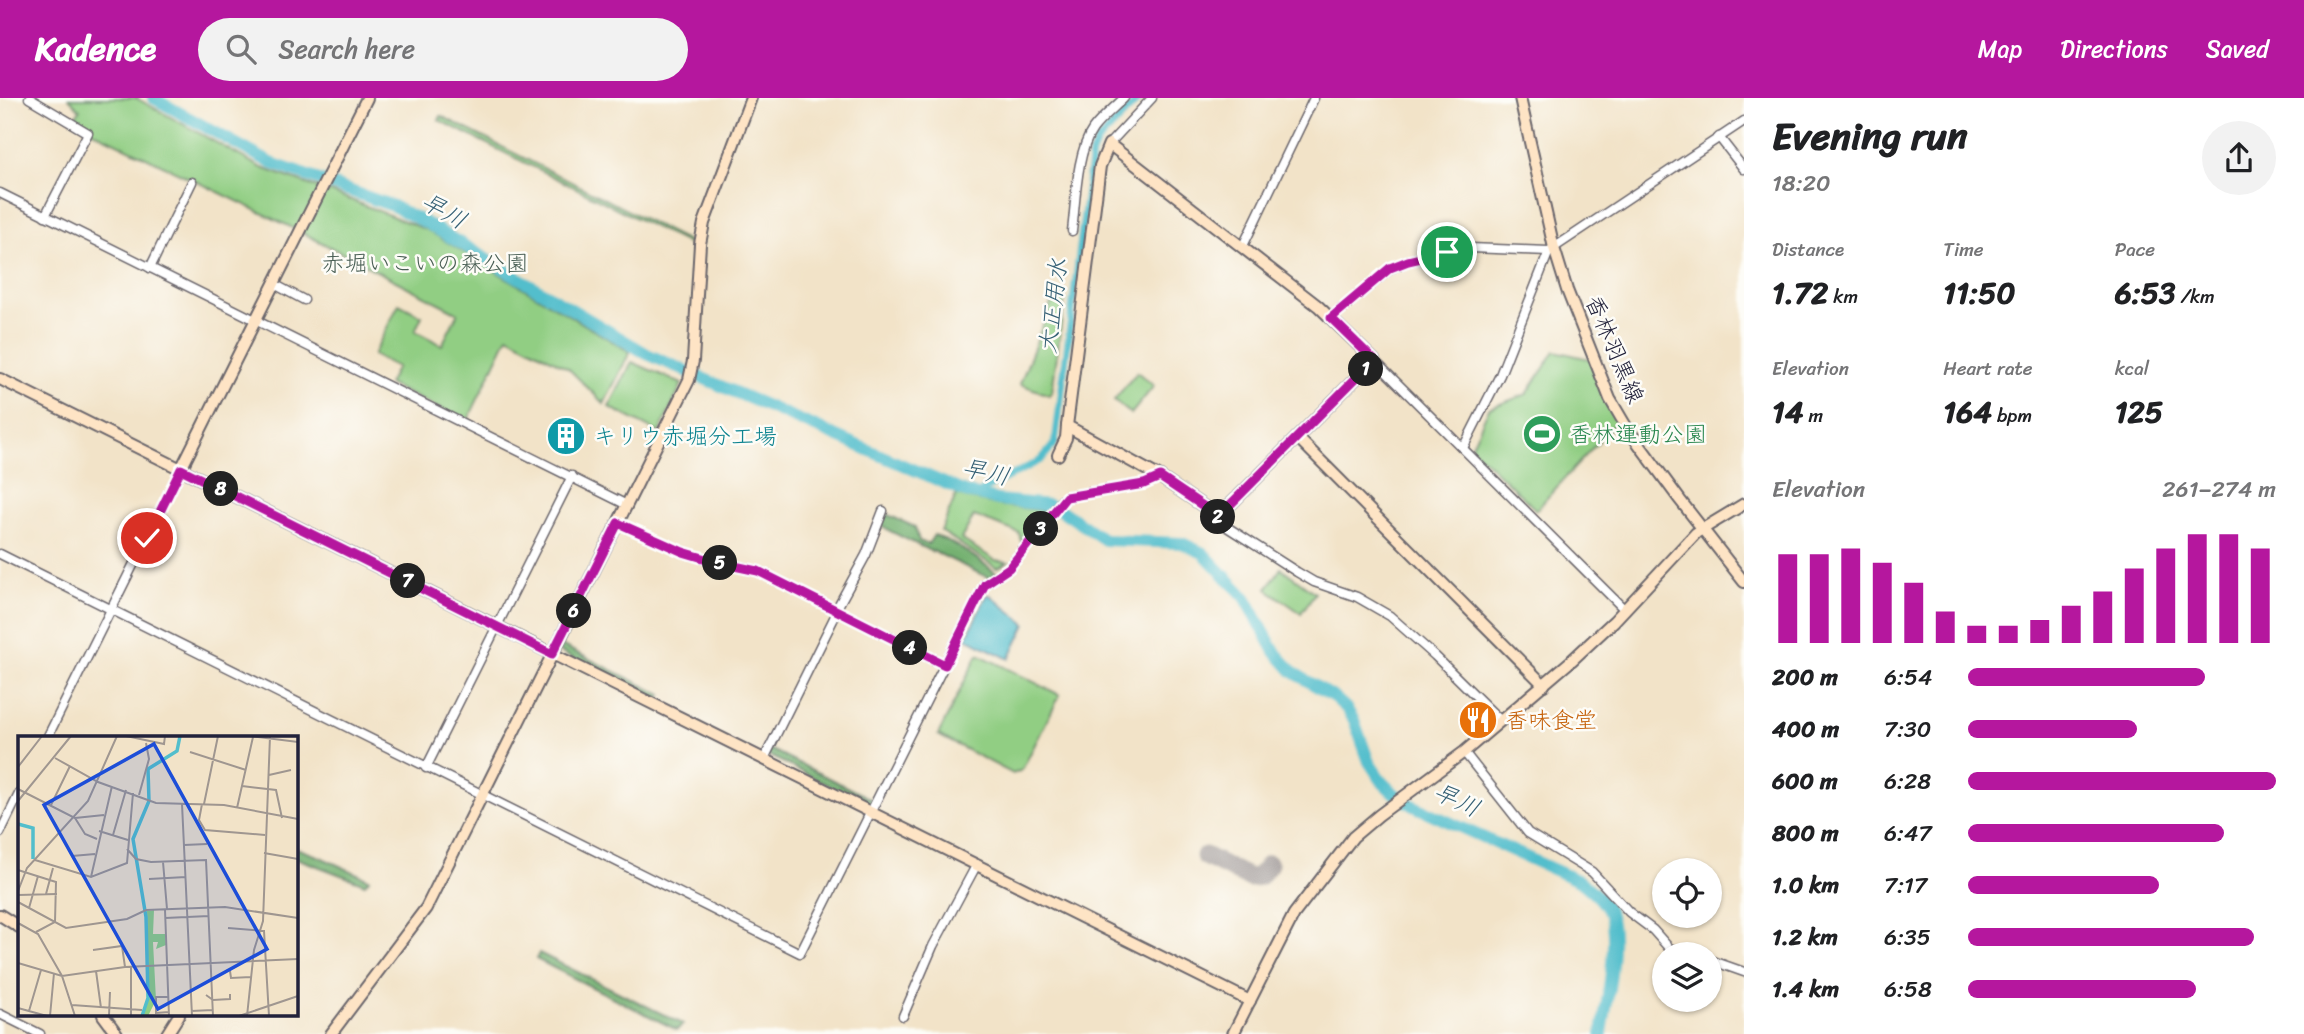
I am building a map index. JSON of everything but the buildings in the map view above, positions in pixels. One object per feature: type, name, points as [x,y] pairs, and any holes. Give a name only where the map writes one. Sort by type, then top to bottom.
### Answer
[{"type":"street","points":[[29,98],[88,133],[45,216]]},
{"type":"street","points":[[48,736],[367,98]]},
{"type":"street","points":[[331,1034],[426,908],[689,380],[704,223],[751,98]]},
{"type":"street","points":[[1072,230],[1082,158],[1087,141],[1094,128],[1124,98]]},
{"type":"street","points":[[1058,455],[1066,438],[1100,166],[1109,144],[1152,98]]},
{"type":"street","points":[[1242,248],[1314,98]]},
{"type":"street","name":"香林羽黒線","points":[[1520,98],[1551,250],[1610,399],[1627,428],[1744,582]]},
{"type":"street","points":[[1463,448],[1500,375],[1551,250],[1744,121]]},
{"type":"street","points":[[1719,137],[1744,169]]},
{"type":"street","points":[[1109,144],[1331,318],[1625,610]]},
{"type":"street","points":[[150,268],[192,182]]},
{"type":"street","points":[[0,193],[627,505]]},
{"type":"street","points":[[1331,318],[1390,268],[1408,261],[1470,248],[1551,250]]},
{"type":"street","points":[[274,284],[304,300]]},
{"type":"street","points":[[1217,518],[1374,360]]},
{"type":"street","points":[[0,379],[1250,1001]]},
{"type":"street","points":[[1067,426],[1160,477],[1206,508],[1227,527],[1297,572],[1357,597],[1398,622],[1501,721]]},
{"type":"street","points":[[1298,438],[1544,685]]},
{"type":"street","points":[[426,768],[572,477]]},
{"type":"street","points":[[0,555],[800,953],[985,584],[1009,568],[1062,500],[1070,496],[1144,484],[1160,477]]},
{"type":"street","points":[[1233,1034],[1299,907],[1353,837],[1464,752],[1544,685],[1625,610],[1703,528],[1744,504]]},
{"type":"street","points":[[764,759],[866,555],[883,511]]},
{"type":"street","points":[[618,523],[683,552],[758,571],[945,665]]},
{"type":"street","points":[[1464,752],[1528,833],[1592,872],[1627,910],[1664,942]]},
{"type":"street","points":[[0,833],[18,796]]},
{"type":"street","points":[[903,1016],[933,946],[976,864]]},
{"type":"street","points":[[0,915],[18,927]]},
{"type":"street","points":[[1722,964],[1744,972]]},
{"type":"street","points":[[0,1014],[40,1034]]},
{"type":"street","points":[[104,1016],[117,1034]]},
{"type":"street","points":[[166,1034],[177,1016]]},
{"type":"green space","name":"赤堀いこいの森公園","points":[[69,98],[136,98],[262,168],[318,188],[326,195],[328,191],[427,230],[630,352],[604,404],[568,368],[508,336],[467,422],[388,384],[397,367],[373,355],[399,304],[422,316],[415,331],[442,345],[458,313],[297,230],[92,131],[73,120],[80,110]]},
{"type":"green space","points":[[441,116],[696,245],[696,248],[439,120]]},
{"type":"green space","points":[[1056,291],[1065,297],[1052,392],[1049,395],[1020,384]]},
{"type":"green space","name":"香林運動公園","points":[[1555,351],[1590,359],[1618,420],[1536,510],[1471,447],[1489,408],[1527,394]]},
{"type":"green space","points":[[632,362],[682,384],[659,433],[609,407]]},
{"type":"green space","points":[[1137,372],[1154,386],[1131,414],[1114,400]]},
{"type":"green space","points":[[956,495],[997,505],[1048,511],[1040,516],[1039,522],[1022,544],[1019,533],[974,516],[961,539],[995,560],[1008,562],[997,568],[941,531]]},
{"type":"green space","points":[[886,514],[915,527],[919,541],[928,544],[934,535],[967,552],[996,573],[989,578],[880,526]]},
{"type":"green space","points":[[1281,568],[1315,593],[1301,613],[1267,589]]},
{"type":"green space","points":[[561,645],[662,695],[658,702],[558,651]]},
{"type":"green space","points":[[978,654],[1060,695],[1022,770],[1013,774],[938,735]]},
{"type":"green space","points":[[770,749],[873,800],[870,806],[768,755]]},
{"type":"green space","points":[[298,849],[369,879],[365,884],[298,859]]},
{"type":"green space","points":[[539,953],[683,1024],[677,1030],[536,959]]},
{"type":"water","points":[[987,595],[1026,624],[1009,659],[966,638]]},
{"type":"waterway","name":"大正用水","points":[[153,98],[271,163],[393,206],[428,224],[647,354],[965,492],[998,500],[1049,505],[1105,540],[1182,543],[1203,553],[1245,597],[1275,652],[1293,672],[1346,708],[1354,720],[1369,762],[1383,783],[1395,794],[1414,806],[1581,882],[1603,903],[1611,919],[1613,945],[1602,1034]]},
{"type":"waterway","name":"大正用水","points":[[976,494],[1041,460],[1055,443],[1092,153],[1097,142],[1140,98]]},
{"type":"taxiway","points":[[1205,856],[1250,878],[1260,876],[1269,864]]},
{"type":"place","name":"香林運動公園","points":[[1542,434]]},
{"type":"place","name":"キリウ赤堀分工場","points":[[566,436]]},
{"type":"place","name":"香味食堂","points":[[1478,720]]},
{"type":"route","points":[[147,538],[181,469],[552,654],[618,523],[683,552],[758,571],[945,665],[985,584],[1009,568],[1066,497],[1144,484],[1160,477],[1217,518],[1374,360],[1331,318],[1397,264],[1447,252]]},
{"type":"water label","name":"早川","points":[[444,211]]},
{"type":"water label","name":"早川","points":[[986,472]]},
{"type":"water label","name":"早川","points":[[1457,800]]}]
